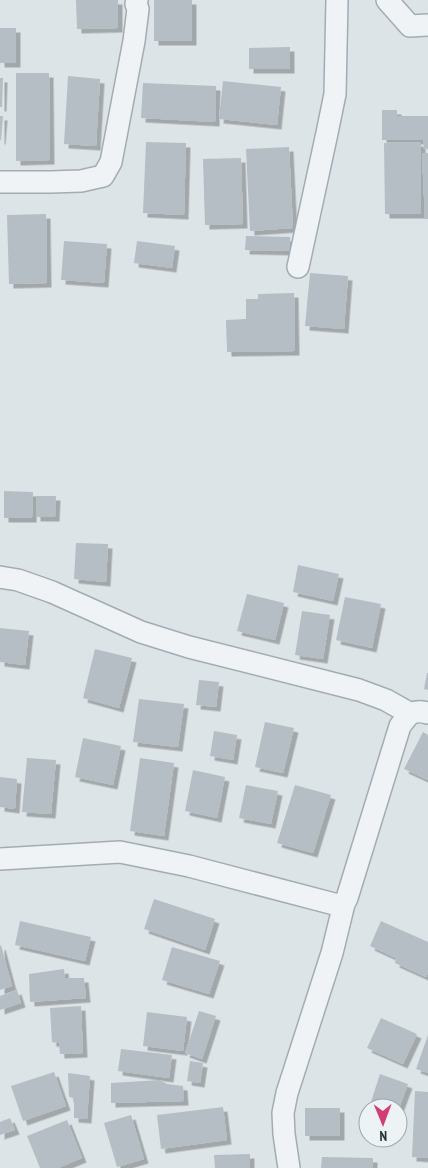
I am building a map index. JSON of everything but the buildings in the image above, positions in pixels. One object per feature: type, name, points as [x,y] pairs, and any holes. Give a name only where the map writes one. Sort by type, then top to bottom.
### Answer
[{"type":"street","points":[[0,182],[81,181],[103,176],[111,162],[134,41],[138,9],[137,0]]},
{"type":"street","points":[[298,267],[335,94],[337,0]]},
{"type":"street","points":[[387,0],[410,26],[428,25]]},
{"type":"street","points":[[0,577],[18,580],[52,592],[141,632],[189,647],[359,690],[419,713]]},
{"type":"street","points":[[289,1168],[283,1113],[287,1093],[332,953],[344,904],[400,726],[419,713]]},
{"type":"street","points":[[0,859],[120,852],[189,866],[338,905],[344,904]]}]
